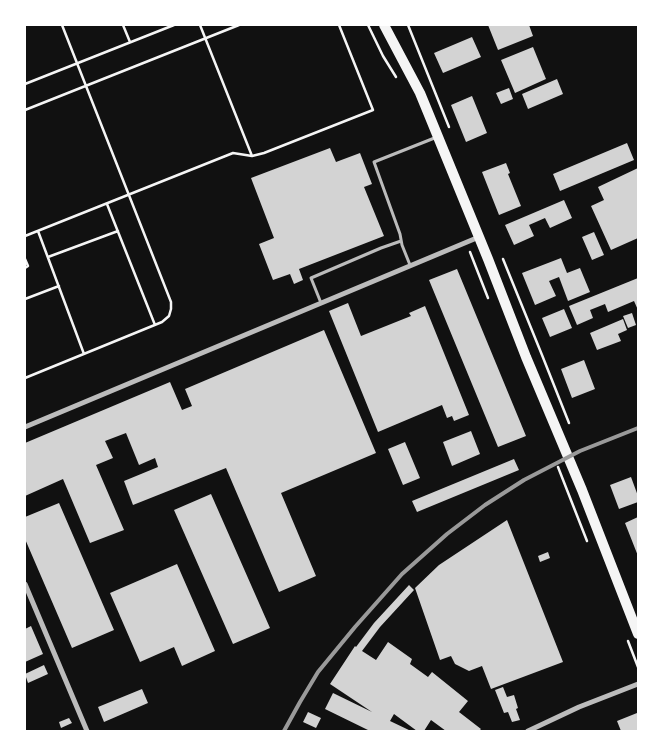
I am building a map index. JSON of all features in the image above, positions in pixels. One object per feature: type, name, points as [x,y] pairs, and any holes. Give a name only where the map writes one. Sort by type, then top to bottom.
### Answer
[{"type":"main road","points":[[384,25],[420,93],[526,357],[582,490],[638,634]]},
{"type":"street","points":[[25,427],[479,237]]},
{"type":"street","points":[[25,584],[87,731]]},
{"type":"street","points":[[528,731],[589,703],[638,684]]},
{"type":"lane","points":[[410,265],[374,162],[438,137]]},
{"type":"lane","points":[[321,303],[311,278],[401,240]]},
{"type":"path","points":[[25,372],[26,378],[162,322],[169,316],[171,309],[171,302],[62,25]]},
{"type":"path","points":[[123,25],[130,42]]},
{"type":"path","points":[[25,84],[174,25]]},
{"type":"path","points":[[200,25],[252,156]]},
{"type":"path","points":[[25,110],[239,25]]},
{"type":"path","points":[[25,236],[233,153],[252,156],[264,153],[373,110],[339,25]]},
{"type":"path","points":[[408,25],[450,130]]},
{"type":"path","points":[[107,204],[155,325]]},
{"type":"path","points":[[38,231],[84,354]]},
{"type":"path","points":[[48,257],[118,231]]},
{"type":"path","points":[[501,255],[571,430]]},
{"type":"path","points":[[25,258],[28,266],[25,268]]},
{"type":"path","points":[[25,300],[59,286]]},
{"type":"building","points":[[488,25],[529,25],[533,36],[498,50]]},
{"type":"building","points":[[472,37],[481,57],[443,73],[434,53]]},
{"type":"building","points":[[533,47],[546,79],[515,93],[501,60]]},
{"type":"building","points":[[557,79],[563,94],[528,109],[522,94]]},
{"type":"building","points":[[509,88],[513,99],[501,104],[496,93]]},
{"type":"building","points":[[472,96],[487,133],[466,142],[451,105]]},
{"type":"building","points":[[627,143],[634,160],[560,191],[553,174]]},
{"type":"building","points":[[330,148],[336,162],[360,153],[372,184],[364,187],[384,236],[299,269],[303,280],[294,284],[290,274],[273,280],[259,244],[274,238],[251,178]]},
{"type":"building","points":[[506,163],[510,173],[508,174],[521,206],[499,215],[482,172]]},
{"type":"building","points":[[638,168],[638,238],[611,250],[591,206],[604,200],[598,187]]},
{"type":"building","points":[[564,200],[572,218],[550,228],[545,218],[529,225],[534,236],[514,245],[505,225]]},
{"type":"building","points":[[594,232],[604,255],[592,260],[582,237]]},
{"type":"building","points":[[561,258],[567,273],[580,268],[590,292],[568,301],[559,277],[549,281],[556,296],[535,305],[522,273]]},
{"type":"building","points":[[457,269],[526,436],[498,447],[429,280]]},
{"type":"building","points":[[638,278],[638,310],[634,301],[608,312],[605,304],[590,310],[593,318],[577,325],[569,306]]},
{"type":"building","points":[[348,303],[361,336],[411,316],[409,313],[425,306],[469,415],[454,421],[452,416],[447,418],[442,405],[378,432],[329,311]]},
{"type":"building","points":[[564,309],[572,328],[550,337],[542,318]]},
{"type":"building","points":[[632,313],[636,325],[628,328],[623,316]]},
{"type":"building","points":[[623,319],[627,330],[618,334],[621,341],[597,350],[590,333]]},
{"type":"building","points":[[324,330],[376,453],[281,493],[316,576],[279,592],[226,468],[133,505],[124,481],[158,467],[155,458],[139,465],[126,433],[105,441],[113,458],[96,465],[124,530],[90,543],[63,479],[25,496],[25,443],[170,382],[182,410],[192,406],[185,389]]},
{"type":"building","points":[[584,360],[595,389],[572,398],[561,369]]},
{"type":"building","points":[[471,431],[480,454],[452,466],[443,442]]},
{"type":"building","points":[[405,442],[420,478],[403,485],[388,449]]},
{"type":"building","points":[[514,459],[519,470],[417,512],[412,501]]},
{"type":"building","points":[[631,477],[638,496],[638,502],[619,509],[610,485]]},
{"type":"building","points":[[211,494],[270,628],[233,644],[174,510]]},
{"type":"building","points":[[59,503],[114,630],[72,648],[25,539],[25,517]]},
{"type":"building","points":[[638,517],[638,556],[625,523]]},
{"type":"building","points":[[507,520],[563,662],[491,689],[482,666],[469,671],[455,664],[451,656],[440,660],[415,588],[439,565]]},
{"type":"building","points":[[548,552],[550,558],[540,562],[538,556]]},
{"type":"building","points":[[177,564],[215,651],[182,666],[174,647],[140,662],[110,593]]},
{"type":"building","points":[[409,585],[414,590],[380,627],[362,651],[376,660],[388,642],[412,659],[410,664],[428,677],[432,672],[468,701],[459,712],[481,729],[479,731],[446,731],[431,720],[424,731],[417,731],[394,714],[390,721],[411,731],[370,731],[325,709],[333,693],[372,712],[330,684],[355,646]]},
{"type":"building","points":[[31,626],[43,654],[25,662],[25,629]]},
{"type":"building","points":[[44,665],[48,674],[28,683],[25,674]]},
{"type":"building","points":[[503,687],[507,697],[514,695],[520,720],[512,722],[508,712],[504,713],[495,690]]},
{"type":"building","points":[[142,689],[148,703],[104,722],[98,707]]},
{"type":"building","points":[[308,712],[321,718],[316,728],[303,722]]},
{"type":"building","points":[[637,713],[638,731],[621,731],[617,721]]},
{"type":"building","points":[[69,718],[72,723],[61,728],[59,722]]},
{"type":"railway","points":[[284,731],[318,672],[355,627],[402,574],[447,534],[485,505],[524,480],[580,451],[638,428]]}]
